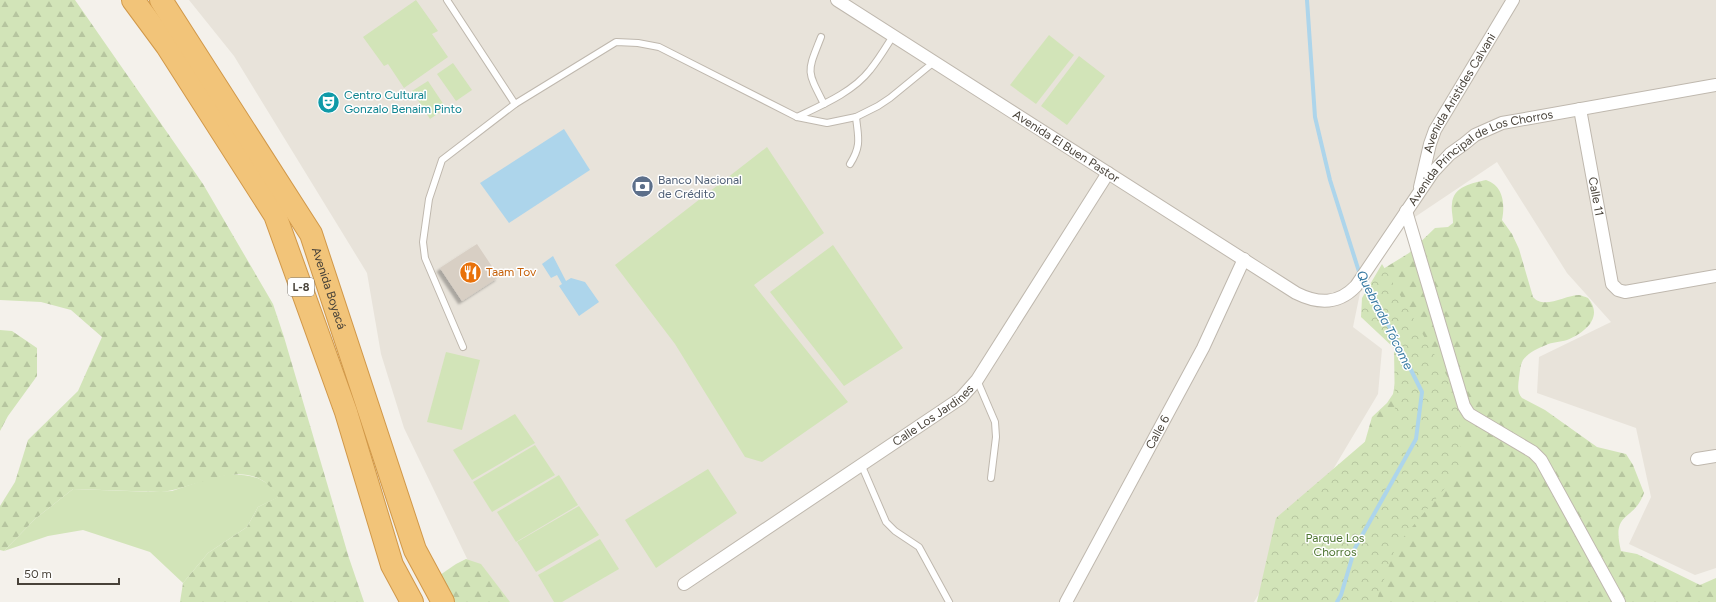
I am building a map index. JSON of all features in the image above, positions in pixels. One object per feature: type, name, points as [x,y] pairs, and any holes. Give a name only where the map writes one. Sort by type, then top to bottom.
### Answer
[{"type":"highway","name":"L-8","points":[[133,0],[167,46],[275,215],[346,412],[392,565],[412,602]]},
{"type":"highway","name":"Avenida Boyacá","points":[[161,0],[311,234],[415,550],[443,602]]},
{"type":"street","name":"Avenida El Buen Pastor","points":[[837,0],[1296,293]]},
{"type":"street","name":"Avenida Aristides Calvani","points":[[1419,192],[1430,144],[1435,130],[1513,0]]},
{"type":"street","name":"Avenida Principal de Los Chorros","points":[[1296,293],[1308,299],[1329,302],[1349,294],[1356,286],[1433,172],[1450,154],[1475,135],[1502,123],[1716,85]]},
{"type":"street","name":"Calle 11","points":[[1580,109],[1612,284],[1618,290],[1625,292],[1716,276]]},
{"type":"street","name":"Calle Los Jardines","points":[[684,584],[961,398],[977,380],[1108,173]]},
{"type":"street","points":[[1406,211],[1464,406],[1468,414],[1533,452],[1541,460],[1619,602]]},
{"type":"street","name":"Calle 6","points":[[1066,602],[1203,348],[1244,259]]},
{"type":"street","points":[[1697,459],[1716,456]]},
{"type":"lane","points":[[447,0],[515,104]]},
{"type":"lane","points":[[797,117],[824,104],[850,88],[870,71],[893,36]]},
{"type":"lane","points":[[821,37],[809,67],[810,77],[824,104]]},
{"type":"lane","points":[[463,347],[425,258],[423,242],[429,199],[442,160],[515,104],[616,42],[638,43],[659,47],[797,117],[827,123],[856,116],[890,98],[934,62]]},
{"type":"lane","points":[[850,164],[858,152],[856,116]]},
{"type":"lane","points":[[977,380],[995,422],[996,437],[991,478]]},
{"type":"lane","points":[[861,464],[886,522],[895,531],[919,547],[949,602]]},
{"type":"shaded area","points":[[189,0],[1716,0],[1716,568],[1695,575],[1629,544],[1651,497],[1636,428],[1537,393],[1539,357],[1611,322],[1567,273],[1497,162],[1403,225],[1360,293],[1353,327],[1382,349],[1378,394],[1254,602],[488,602],[404,428],[381,354],[367,273],[234,56]]},
{"type":"green space","points":[[0,0],[75,0],[203,184],[273,304],[349,558],[364,602],[180,602],[183,583],[208,553],[247,527],[258,507],[278,497],[267,483],[253,476],[239,474],[224,476],[161,492],[73,489],[35,519],[4,551],[0,550],[0,506],[15,482],[28,440],[78,391],[102,337],[71,310],[41,302],[0,300]]},
{"type":"green space","points":[[416,0],[438,31],[432,34],[448,57],[404,88],[388,64],[384,66],[363,37]]},
{"type":"green space","points":[[1049,35],[1074,55],[1036,104],[1010,85]]},
{"type":"green space","points":[[1079,56],[1105,76],[1067,125],[1041,106]]},
{"type":"green space","points":[[453,63],[472,90],[456,101],[437,74]]},
{"type":"green space","points":[[428,81],[446,108],[430,119],[412,91]]},
{"type":"green space","points":[[767,147],[824,233],[754,285],[848,402],[762,462],[745,457],[675,344],[615,265]]},
{"type":"green space","points":[[1486,180],[1492,183],[1500,191],[1503,202],[1502,220],[1512,234],[1519,249],[1533,297],[1538,301],[1549,302],[1580,295],[1588,298],[1594,312],[1593,318],[1586,329],[1574,337],[1551,343],[1525,357],[1521,364],[1518,389],[1520,396],[1545,410],[1597,447],[1626,454],[1633,465],[1644,493],[1634,509],[1621,523],[1619,538],[1621,551],[1637,554],[1700,585],[1716,578],[1716,602],[1274,602],[1364,445],[1372,417],[1387,403],[1393,394],[1399,361],[1383,269],[1409,253],[1435,228],[1448,227],[1453,223],[1452,206],[1453,198],[1456,193],[1464,186]]},
{"type":"green space","points":[[833,245],[903,348],[844,386],[770,292]]},
{"type":"green space","name":"Parque Los Chorros","points":[[1382,264],[1458,395],[1461,469],[1396,546],[1376,602],[1257,602],[1276,518],[1395,416],[1394,348],[1361,317],[1362,298]]},
{"type":"green space","points":[[0,330],[12,331],[37,348],[37,376],[8,416],[0,431]]},
{"type":"green space","points":[[446,352],[480,360],[462,430],[427,422]]},
{"type":"green space","points":[[515,414],[535,443],[472,480],[453,450]]},
{"type":"green space","points":[[535,445],[555,475],[492,512],[473,482]]},
{"type":"green space","points":[[708,469],[737,513],[656,568],[625,520]]},
{"type":"green space","points":[[230,474],[246,475],[258,478],[274,490],[279,497],[258,507],[247,527],[208,553],[183,583],[150,552],[83,530],[48,536],[4,551],[35,519],[73,489],[154,492],[172,491],[207,479]]},
{"type":"green space","points":[[559,475],[578,505],[516,542],[497,512]]},
{"type":"green space","points":[[579,506],[599,535],[536,572],[517,542]]},
{"type":"green space","points":[[600,539],[619,569],[562,602],[554,602],[538,575]]},
{"type":"green space","points":[[466,559],[481,564],[510,602],[436,602],[440,575]]},
{"type":"water","points":[[564,129],[590,170],[509,223],[480,183]]},
{"type":"water","points":[[553,256],[566,281],[571,278],[585,282],[599,302],[579,316],[559,286],[562,284],[557,275],[551,278],[542,264]]},
{"type":"building","name":"Taam Tov","points":[[477,244],[499,277],[462,301],[440,268]]},
{"type":"waterway","name":"Quebrada Tócome","points":[[1307,0],[1315,117],[1330,180],[1361,278],[1390,328],[1422,392],[1416,439],[1355,548],[1341,595],[1337,602]]},
{"type":"place","name":"Centro Cultural Gonzalo Benaim Pinto","points":[[329,102]]},
{"type":"place","name":"Banco Nacional de Crédito","points":[[643,187]]},
{"type":"place","name":"Taam Tov","points":[[470,272]]}]
